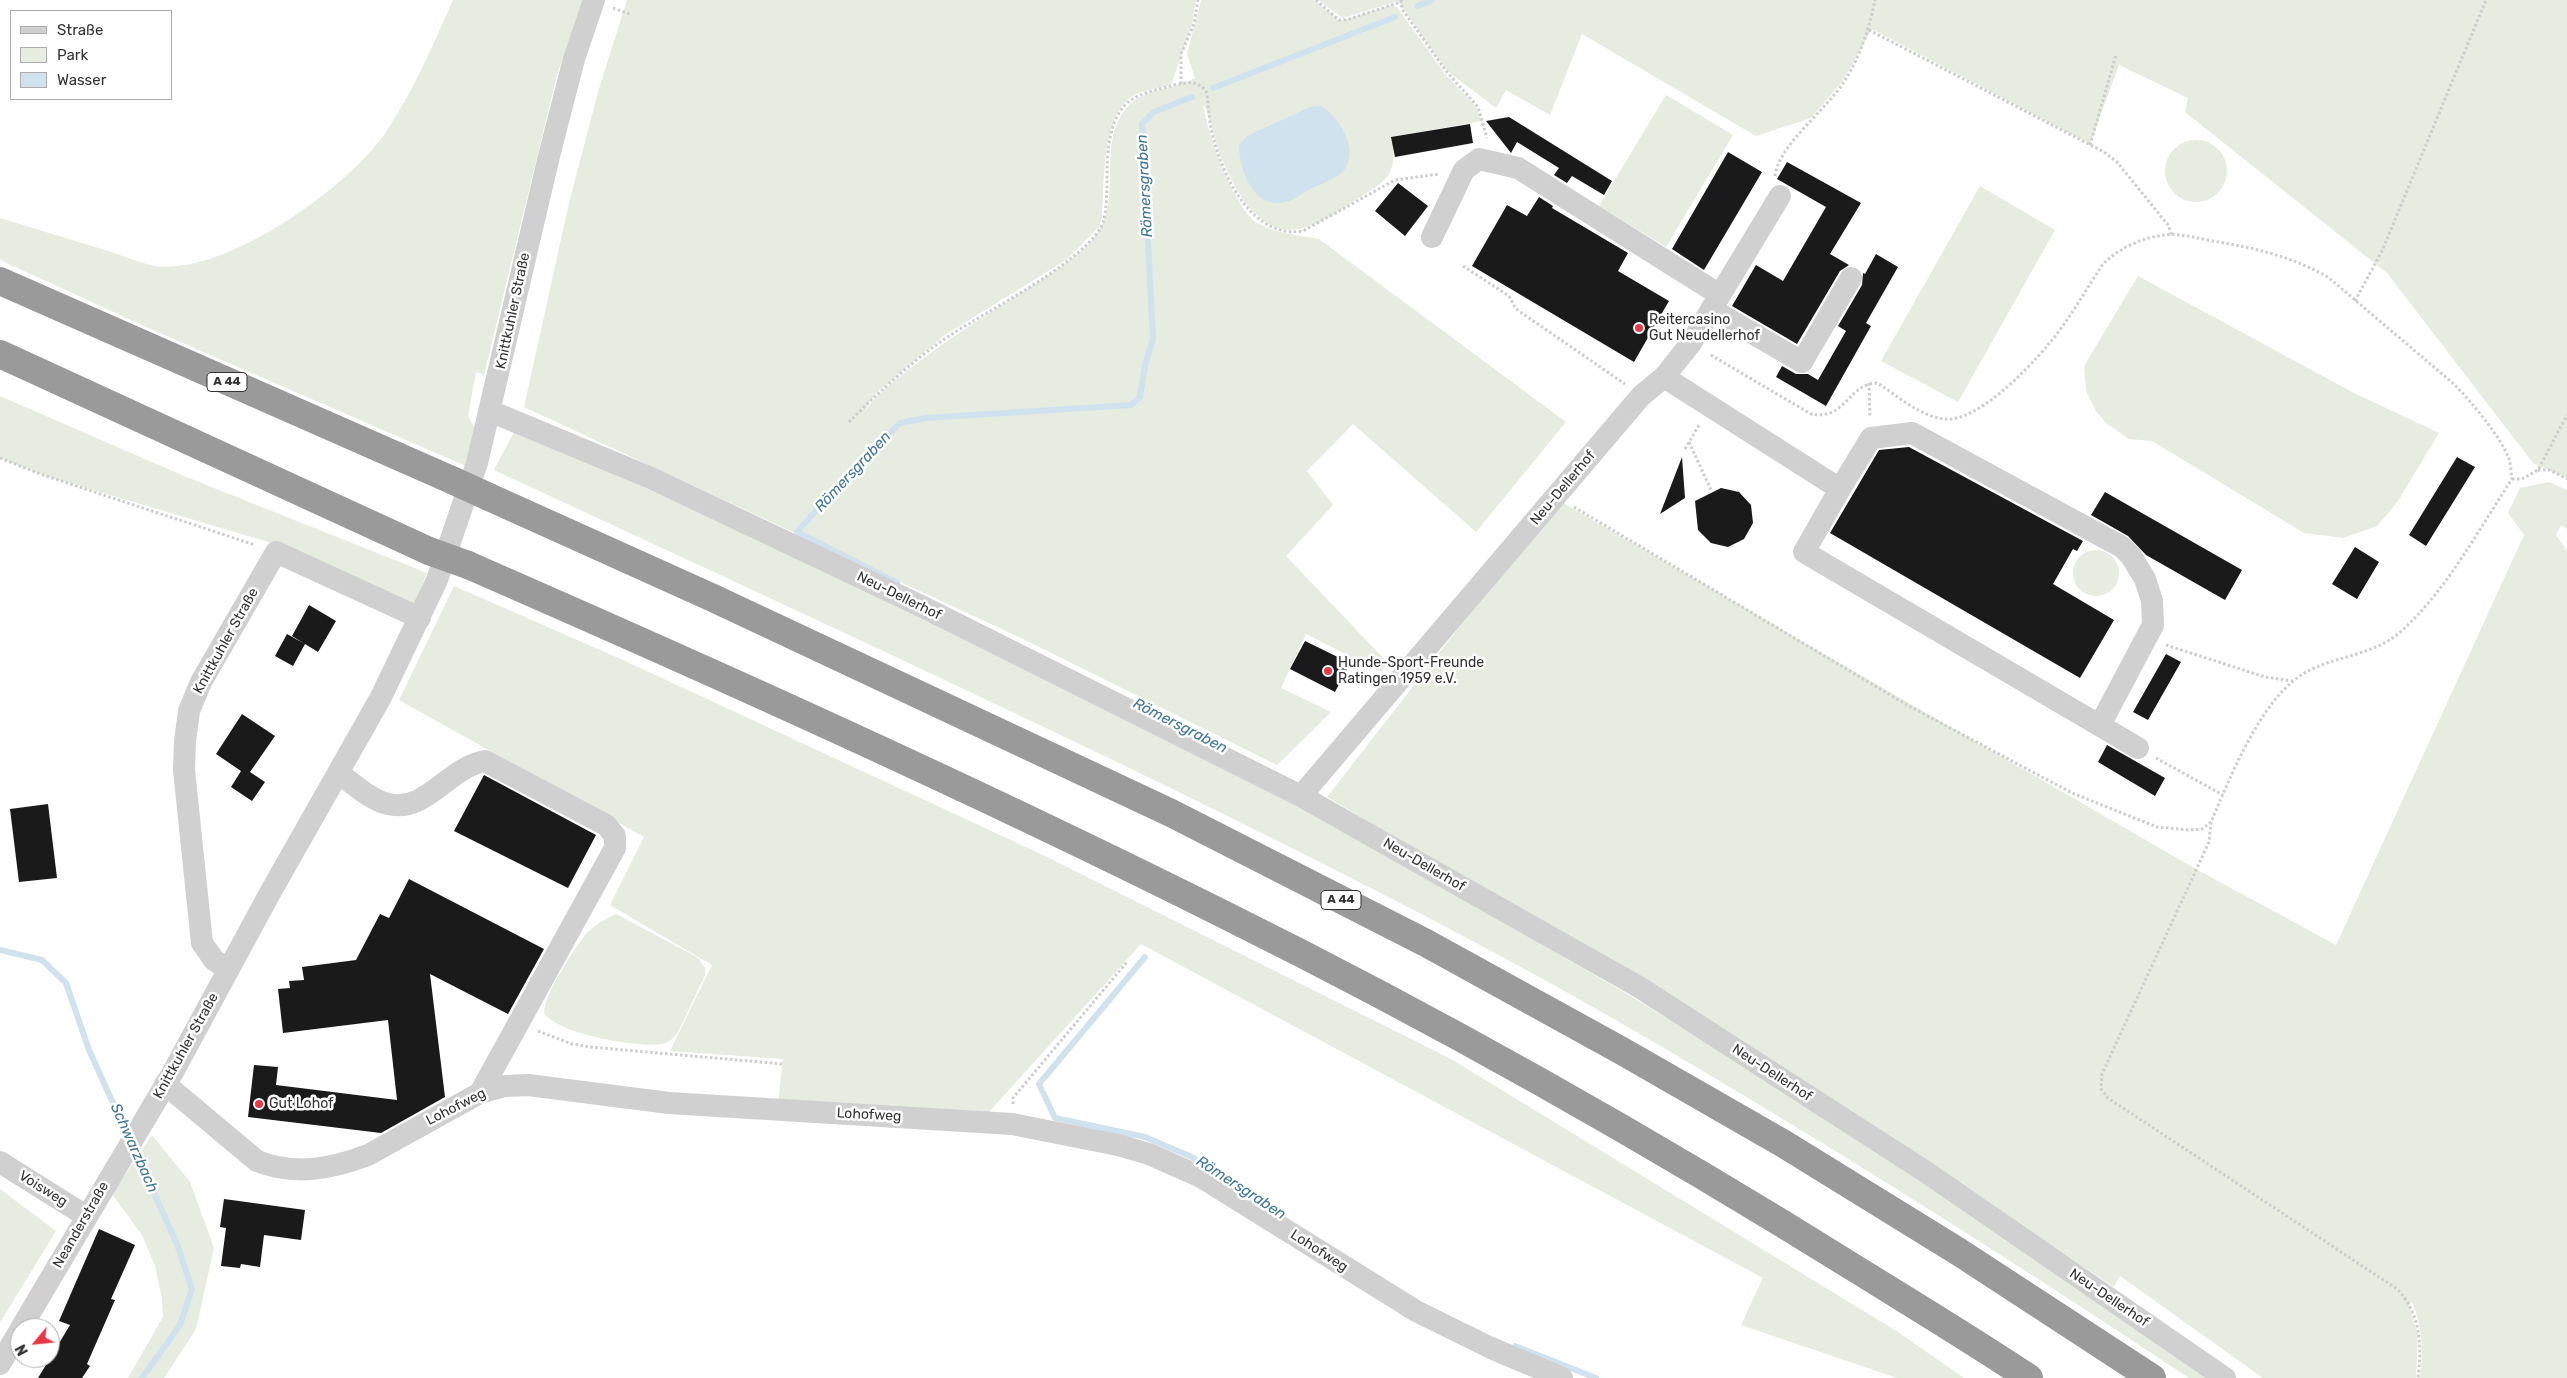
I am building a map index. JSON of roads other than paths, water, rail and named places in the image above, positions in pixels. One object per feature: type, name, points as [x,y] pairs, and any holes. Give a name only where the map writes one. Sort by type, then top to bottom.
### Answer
[{"type":"highway","name":"A 44","points":[[0,281],[454,481],[713,598],[1171,813],[1426,943],[1622,1050],[1784,1144],[1959,1252],[2152,1378]]},
{"type":"highway","points":[[0,354],[430,551],[468,565],[811,718],[1053,830],[1227,916],[1395,1002],[1531,1076],[1755,1206],[2028,1378]]},
{"type":"street","name":"Knittkuhler Straße","points":[[142,1124],[381,697],[437,580],[478,463],[549,156],[574,60],[594,0]]},
{"type":"street","points":[[1432,237],[1464,170],[1479,159],[1518,168],[1802,362],[1851,278]]},
{"type":"street","name":"Neu-Dellerhof","points":[[1301,796],[1642,396],[1664,377],[1691,343],[1780,196]]},
{"type":"street","points":[[1664,377],[1840,489]]},
{"type":"street","name":"Neu-Dellerhof","points":[[490,411],[651,478],[921,606],[1301,796],[1640,987],[1926,1172],[2225,1378]]},
{"type":"street","points":[[2100,725],[2153,625],[2152,601],[2145,579],[2131,556],[2122,547],[1912,433],[1871,438],[1804,552],[2138,748]]},
{"type":"street","name":"Knittkuhler Straße","points":[[228,969],[214,960],[202,943],[186,804],[185,741],[189,710],[201,682],[276,552],[420,618]]},
{"type":"street","points":[[338,773],[369,795],[389,804],[415,803],[434,791],[464,767],[485,761],[606,825],[615,836],[615,848],[480,1093]]},
{"type":"street","name":"Lohofweg","points":[[165,1084],[256,1162],[273,1168],[308,1171],[334,1166],[368,1155],[480,1093],[505,1086],[528,1085],[669,1103],[1012,1124],[1118,1145],[1175,1164],[1233,1195],[1368,1283],[1416,1311],[1491,1348],[1562,1378]]},
{"type":"street","name":"Neanderstraße","points":[[27,1318],[142,1124]]},
{"type":"street","name":"Voisweg","points":[[0,1162],[86,1216]]},
{"type":"street","name":"Neanderstraße","points":[[0,1364],[10,1347]]},
{"type":"water","points":[[1321,106],[1340,125],[1345,134],[1350,152],[1349,161],[1345,169],[1335,177],[1289,201],[1281,203],[1271,202],[1262,198],[1249,184],[1241,164],[1239,145],[1247,136],[1310,107]]},
{"type":"waterway","name":"Römersgraben","points":[[1418,6],[1432,0]]},
{"type":"waterway","name":"Römersgraben","points":[[1213,88],[1395,17]]},
{"type":"waterway","name":"Römersgraben","points":[[897,583],[797,532],[847,476],[900,423],[926,418],[1131,405],[1140,397],[1145,365],[1153,339],[1142,124],[1154,112],[1192,97]]},
{"type":"waterway","name":"Schwarzbach","points":[[0,950],[42,960],[66,983],[89,1050],[128,1136]]},
{"type":"waterway","name":"Römersgraben","points":[[1145,957],[1039,1084],[1055,1118],[1145,1137],[1192,1157],[1236,1186]]},
{"type":"waterway","name":"Schwarzbach","points":[[134,1149],[177,1244],[192,1289],[180,1325],[142,1378]]},
{"type":"waterway","name":"Römersgraben","points":[[1515,1346],[1596,1378]]},
{"type":"place","name":"Reitercasino Gut Neudellerhof","points":[[1639,328]]},
{"type":"place","name":"Hunde-Sport-Freunde Ratingen 1959 e.V.","points":[[1328,671]]},
{"type":"place","name":"Gut Lohof","points":[[259,1104]]}]
